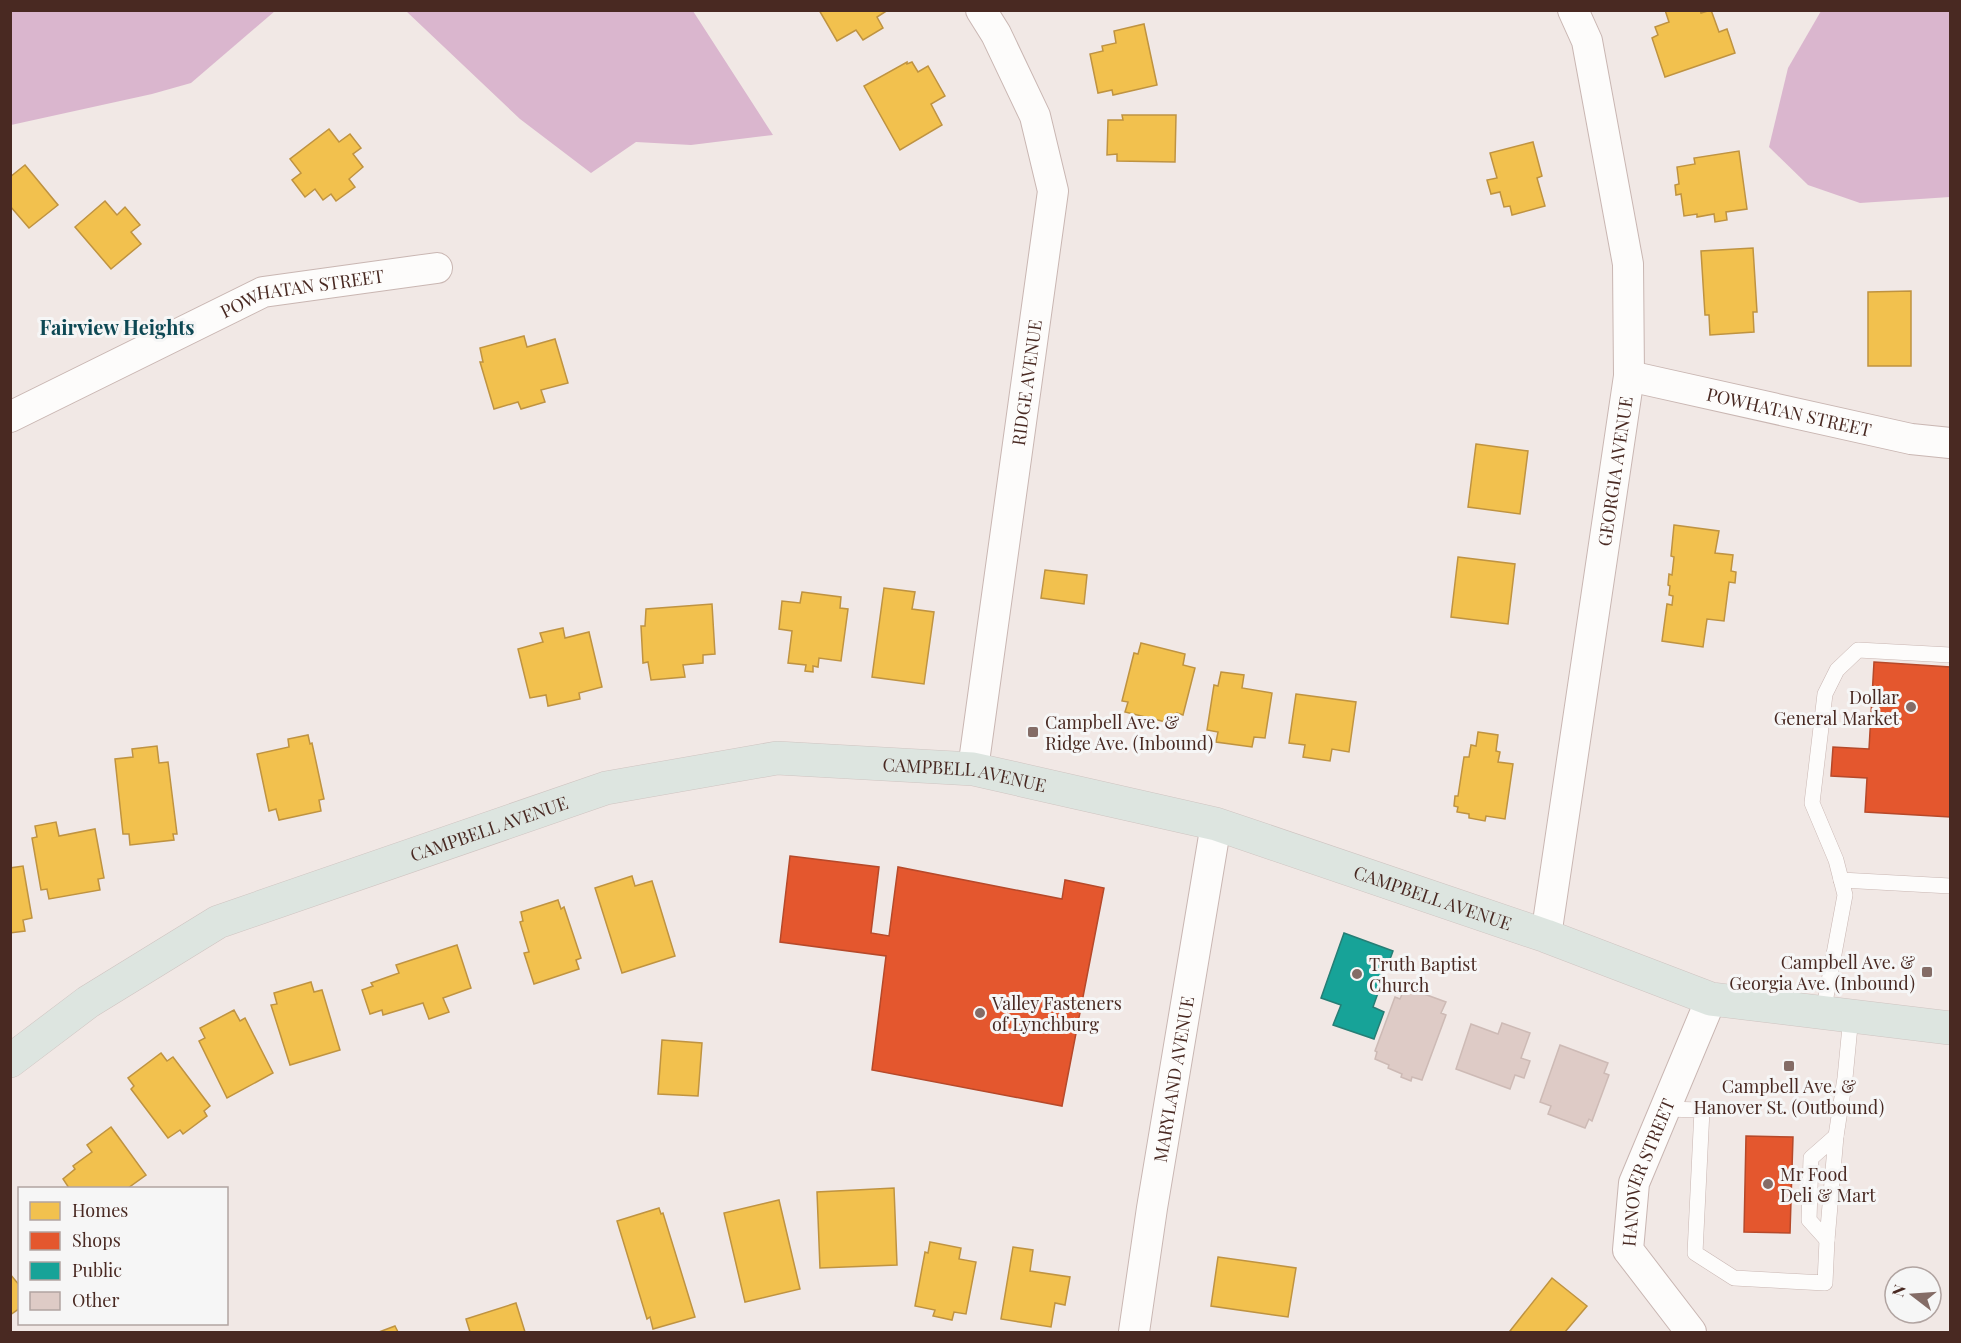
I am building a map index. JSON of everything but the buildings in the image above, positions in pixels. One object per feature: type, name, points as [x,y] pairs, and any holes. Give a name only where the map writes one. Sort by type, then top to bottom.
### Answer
[{"type":"main road","name":"CAMPBELL AVENUE","points":[[10,1061],[88,1002],[218,922],[606,788],[777,758],[973,769],[1216,824],[1546,936],[1711,999],[1950,1028]]},
{"type":"street","name":"RIDGE AVENUE","points":[[973,769],[1053,191],[1035,116],[996,34],[981,10]]},
{"type":"street","name":"GEORGIA AVENUE","points":[[1546,936],[1629,376],[1628,264],[1587,41],[1573,10]]},
{"type":"street","name":"POWHATAN STREET","points":[[10,417],[263,292],[437,268]]},
{"type":"street","name":"POWHATAN STREET","points":[[1629,376],[1911,439],[1950,443]]},
{"type":"street","name":"MARYLAND AVENUE","points":[[1134,1332],[1152,1208],[1216,824]]},
{"type":"street","name":"HANOVER STREET","points":[[1692,1332],[1628,1250],[1634,1183],[1711,999]]},
{"type":"lane","points":[[1664,1109],[1702,1110],[1695,1254],[1734,1278],[1825,1282],[1836,1136],[1845,1078],[1837,1014],[1845,895],[1836,860],[1812,803],[1825,694],[1837,670],[1858,650],[1950,655]]},
{"type":"lane","points":[[1841,880],[1950,886]]},
{"type":"lane","points":[[1827,1240],[1809,1221],[1811,1158],[1836,1136]]},
{"type":"shaded area","points":[[10,11],[275,11],[191,83],[152,94],[11,125]]},
{"type":"shaded area","points":[[406,11],[693,11],[773,135],[691,145],[636,142],[591,173],[520,119]]},
{"type":"shaded area","points":[[1821,11],[1950,11],[1950,197],[1860,203],[1808,185],[1769,147],[1788,68]]},
{"type":"place","name":"Dollar General Market","points":[[1911,707]]},
{"type":"place","name":"Campbell Ave. & Ridge Ave. (Inbound)","points":[[1033,732]]},
{"type":"place","name":"Campbell Ave. & Georgia Ave. (Inbound)","points":[[1927,972]]},
{"type":"place","name":"Truth Baptist Church","points":[[1357,974]]},
{"type":"place","name":"Valley Fasteners of Lynchburg","points":[[980,1013]]},
{"type":"place","name":"Campbell Ave. & Hanover St. (Outbound)","points":[[1789,1066]]},
{"type":"place","name":"Mr Food Deli & Mart","points":[[1768,1184]]},
{"type":"district","name":"Fairview Heights","points":[[117,326]]}]
